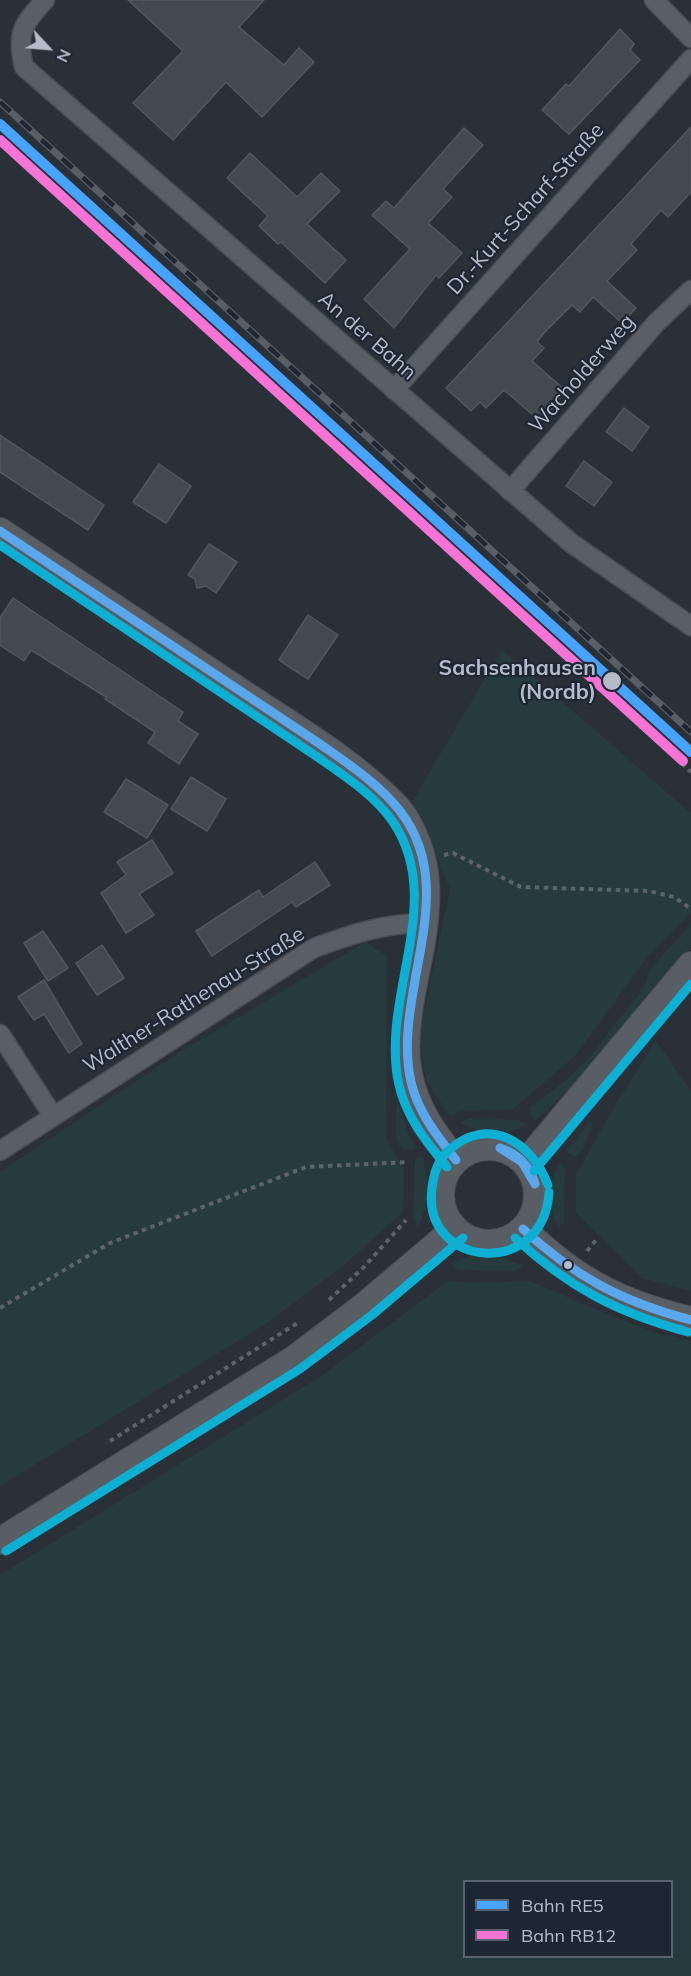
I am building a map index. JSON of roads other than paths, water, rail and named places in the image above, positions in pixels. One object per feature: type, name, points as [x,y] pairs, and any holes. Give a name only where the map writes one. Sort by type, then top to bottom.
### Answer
[{"type":"street","name":"An der Bahn","points":[[45,0],[25,21],[18,45],[24,67],[571,543],[691,626]]},
{"type":"street","points":[[654,0],[691,38]]},
{"type":"street","name":"Dr.-Kurt-Scharf-Straße","points":[[394,390],[691,59]]},
{"type":"street","name":"Wacholderweg","points":[[510,491],[656,323],[691,290]]},
{"type":"street","points":[[0,531],[330,751],[398,808],[423,860],[425,923],[406,1024],[406,1065],[415,1100],[434,1136],[456,1160]]},
{"type":"street","name":"Walther-Rathenau-Straße","points":[[0,1151],[314,948],[365,929],[402,923],[425,923]]},
{"type":"street","points":[[525,1163],[691,965]]},
{"type":"street","points":[[0,1034],[53,1116]]},
{"type":"street","points":[[491,1147],[515,1154],[525,1163],[533,1175],[537,1189],[532,1218],[523,1229],[511,1238],[489,1242],[467,1238],[455,1229],[446,1216],[442,1202],[442,1187],[447,1172],[456,1160],[466,1152],[491,1147]]},
{"type":"street","points":[[0,1541],[294,1359],[364,1306],[455,1229]]},
{"type":"street","points":[[523,1229],[566,1268],[607,1294],[691,1320]]},
{"type":"railway","points":[[0,102],[691,732]]},
{"type":"rail line","name":"RE5","points":[[0,124],[691,752]]},
{"type":"rail line","name":"RB12","points":[[0,140],[683,761]]},
{"type":"place","name":"Sachsenhausen (Nordb)","points":[[612,681]]}]
